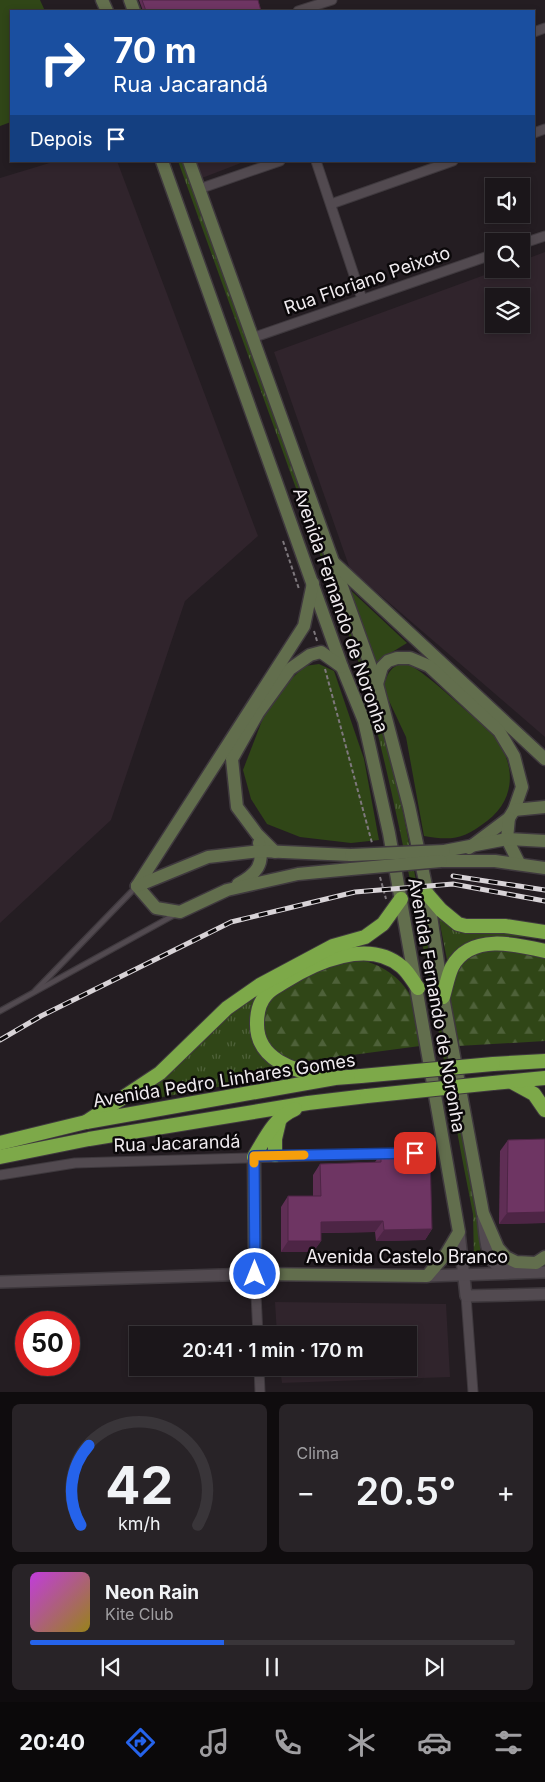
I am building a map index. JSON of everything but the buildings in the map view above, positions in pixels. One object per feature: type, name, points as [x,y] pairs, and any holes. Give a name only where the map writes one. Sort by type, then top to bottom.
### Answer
[{"type":"highway","points":[[428,895],[441,910],[458,924],[466,926],[505,926],[545,932]]},
{"type":"highway","points":[[86,1122],[160,1073],[227,1008],[260,984],[333,946],[365,937],[383,924],[401,899]]},
{"type":"highway","points":[[443,996],[453,966],[469,950],[485,944],[513,944],[545,951]]},
{"type":"highway","points":[[335,1078],[298,1072],[268,1054],[259,1042],[256,1033],[257,1014],[267,993],[297,973],[332,958],[360,954],[385,957],[402,967],[418,988]]},
{"type":"highway","name":"Avenida Pedro Linhares Gomes","points":[[0,1143],[86,1122],[335,1078],[545,1061]]},
{"type":"highway","name":"Avenida Pedro Linhares Gomes","points":[[0,1157],[308,1103],[545,1078]]},
{"type":"highway","points":[[512,1082],[534,1094],[545,1110]]},
{"type":"highway","points":[[254,1156],[273,1125],[285,1113],[308,1103]]},
{"type":"highway","points":[[275,1155],[277,1131],[285,1113]]},
{"type":"main road","name":"Avenida Fernando de Noronha","points":[[162,162],[313,580],[342,667],[364,721],[389,833],[418,988],[459,1232]]},
{"type":"main road","name":"Avenida Fernando de Noronha","points":[[189,162],[331,560],[378,684],[409,806],[428,895],[443,996],[482,1213],[498,1248],[506,1257],[516,1262],[536,1263],[545,1257]]},
{"type":"main road","points":[[331,560],[545,759]]},
{"type":"main road","points":[[137,886],[304,626],[313,580]]},
{"type":"main road","points":[[275,852],[257,834],[238,808],[232,759],[258,713],[290,669],[310,655],[321,652],[342,667]]},
{"type":"main road","points":[[378,684],[382,667],[388,661],[397,658],[410,658],[429,666],[499,731],[514,756],[522,787],[512,814],[508,839],[519,863]]},
{"type":"main road","points":[[469,848],[512,814],[545,807]]},
{"type":"main road","points":[[137,886],[156,908],[180,912],[254,875],[261,863],[261,851],[257,834]]},
{"type":"main road","points":[[227,890],[298,874],[351,869],[443,856],[508,839],[545,841]]},
{"type":"main road","points":[[137,886],[208,857],[261,851],[351,855],[443,856],[519,863],[545,868]]},
{"type":"main road","points":[[254,1156],[255,1274]]},
{"type":"main road","points":[[427,1276],[446,1254],[459,1232]]},
{"type":"main road","name":"Avenida Castelo Branco","points":[[255,1274],[427,1276]]},
{"type":"street","points":[[301,10],[332,0]]},
{"type":"street","points":[[199,189],[277,162]]},
{"type":"street","points":[[316,162],[362,299]]},
{"type":"street","points":[[331,204],[450,162]]},
{"type":"street","points":[[530,241],[545,236]]},
{"type":"street","name":"Rua Floriano Peixoto","points":[[252,338],[485,257]]},
{"type":"street","name":"Rua Jacarandá","points":[[0,1176],[75,1162],[275,1155],[415,1153]]},
{"type":"street","points":[[482,1213],[485,1238],[492,1260],[500,1268],[521,1273]]},
{"type":"street","points":[[459,1232],[473,1392]]},
{"type":"street","name":"Avenida Castelo Branco","points":[[427,1276],[545,1272]]},
{"type":"street","points":[[255,1274],[258,1326]]},
{"type":"street","name":"Avenida Castelo Branco","points":[[0,1282],[255,1274]]},
{"type":"street","points":[[466,1296],[545,1294]]},
{"type":"street","points":[[259,1376],[260,1392]]},
{"type":"lane","points":[[31,995],[137,886]]},
{"type":"lane","points":[[0,1011],[180,912]]},
{"type":"shaded area","points":[[53,162],[117,162],[258,536],[185,601],[111,820],[0,923],[0,178]]},
{"type":"shaded area","points":[[196,162],[243,162],[202,178]]},
{"type":"shaded area","points":[[545,252],[545,737],[350,569],[274,352],[485,275],[485,278],[530,278],[530,258]]},
{"type":"shaded area","points":[[275,1302],[446,1304],[450,1377],[282,1383],[281,1376],[417,1376],[417,1326],[276,1326]]},
{"type":"green space","points":[[0,0],[40,0],[45,10],[10,10],[10,122],[0,126]]},
{"type":"green space","points":[[178,162],[185,162],[377,699],[404,817],[443,1024],[478,1214],[481,1261],[474,1260],[473,1214],[408,868],[377,731],[359,663]]},
{"type":"green space","points":[[345,585],[407,643],[371,665]]},
{"type":"green space","points":[[407,663],[435,683],[487,728],[495,737],[507,759],[510,781],[503,803],[487,821],[464,835],[450,838],[424,836],[406,737],[383,688],[390,671],[401,664]]},
{"type":"green space","points":[[319,664],[334,671],[364,759],[379,840],[351,843],[300,837],[267,824],[251,799],[243,770],[263,718],[288,682],[305,666]]},
{"type":"green space","points":[[439,919],[459,930],[494,931],[545,937],[545,940],[504,936],[480,940],[458,953],[448,965]]},
{"type":"green space","points":[[514,948],[545,956],[545,1041],[458,1046],[446,990],[457,967],[473,953]]},
{"type":"green space","points":[[355,959],[379,966],[399,980],[404,986],[413,1004],[420,1046],[292,1063],[273,1052],[263,1040],[261,1024],[262,1009],[268,999],[278,990],[303,976]]},
{"type":"green space","points":[[260,990],[285,1073],[283,1075],[124,1104],[168,1076],[222,1020]]},
{"type":"railway","points":[[453,876],[545,890]]},
{"type":"railway","points":[[0,1040],[41,1016],[231,922],[355,892],[453,884],[545,901]]},
{"type":"slow traffic","points":[[254,1163],[254,1156],[304,1155]]},
{"type":"route","points":[[255,1274],[254,1156],[415,1153]]}]
